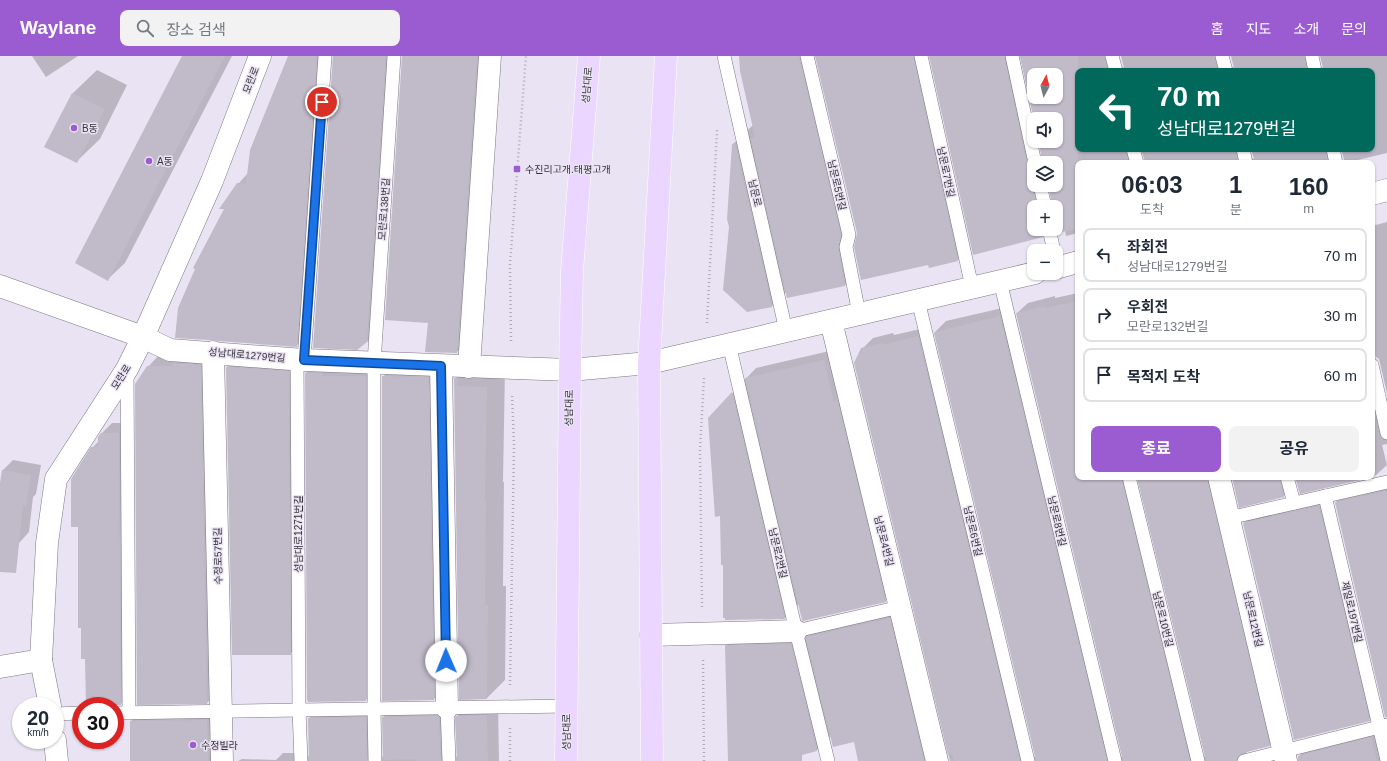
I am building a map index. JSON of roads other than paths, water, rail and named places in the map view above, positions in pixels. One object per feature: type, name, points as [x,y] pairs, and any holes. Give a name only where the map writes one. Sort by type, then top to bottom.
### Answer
[{"type":"main road","name":"성남대로","points":[[566,761],[572,271],[589,56]]},
{"type":"main road","points":[[652,761],[649,363],[666,56]]},
{"type":"street","name":"모란로","points":[[48,697],[41,660],[47,543],[56,479],[127,369],[143,338],[212,181],[260,56]]},
{"type":"street","points":[[469,367],[490,56]]},
{"type":"street","points":[[1375,193],[1387,190]]},
{"type":"street","points":[[570,370],[649,363],[1027,275]]},
{"type":"street","name":"성남대로1279번길","points":[[0,286],[143,338],[170,350],[374,363],[570,370]]},
{"type":"street","name":"남문로4번길","points":[[830,321],[937,761]]},
{"type":"street","name":"수정로57번길","points":[[213,352],[222,761]]},
{"type":"street","points":[[441,366],[447,708]]},
{"type":"street","name":"남문로12번길","points":[[1220,480],[1285,756]]},
{"type":"street","points":[[651,635],[796,631]]},
{"type":"street","points":[[0,667],[41,660]]},
{"type":"street","points":[[56,749],[57,761]]},
{"type":"lane","name":"성남대로1271번길","points":[[301,761],[299,710],[300,359],[325,56]]},
{"type":"lane","name":"모란로138번길","points":[[374,363],[394,56]]},
{"type":"lane","name":"남문로","points":[[724,56],[786,331]]},
{"type":"lane","name":"남문로5번길","points":[[806,56],[849,235],[846,248],[859,314]]},
{"type":"lane","name":"남문로7번길","points":[[921,56],[972,288]]},
{"type":"lane","points":[[1012,56],[1033,156]]},
{"type":"lane","points":[[1112,56],[1115,68]]},
{"type":"lane","points":[[1222,56],[1225,68]]},
{"type":"lane","points":[[1312,56],[1314,68]]},
{"type":"lane","points":[[1052,236],[1065,263]]},
{"type":"lane","name":"남문로8번길","points":[[1000,281],[1115,761]]},
{"type":"lane","name":"남문로6번길","points":[[918,300],[1028,761]]},
{"type":"lane","name":"남문로2번길","points":[[729,344],[828,761]]},
{"type":"lane","points":[[374,363],[375,761]]},
{"type":"lane","points":[[127,369],[130,712]]},
{"type":"lane","points":[[1375,379],[1387,433]]},
{"type":"lane","name":"남문로10번길","points":[[1130,480],[1198,761]]},
{"type":"lane","points":[[1288,480],[1294,503]]},
{"type":"lane","points":[[1229,518],[1387,482]]},
{"type":"lane","name":"제일로197번길","points":[[1325,496],[1383,726],[1387,760]]},
{"type":"lane","points":[[796,631],[900,607]]},
{"type":"lane","points":[[124,712],[374,710],[566,706]]},
{"type":"lane","points":[[447,708],[449,761]]},
{"type":"lane","points":[[1244,761],[1285,756],[1383,726]]},
{"type":"place","name":"B동","points":[[74,128]]},
{"type":"place","name":"A동","points":[[149,161]]},
{"type":"place","name":"수진리고개.태평고개","points":[[517,169]]},
{"type":"place","name":"수정빌라","points":[[193,745]]}]
